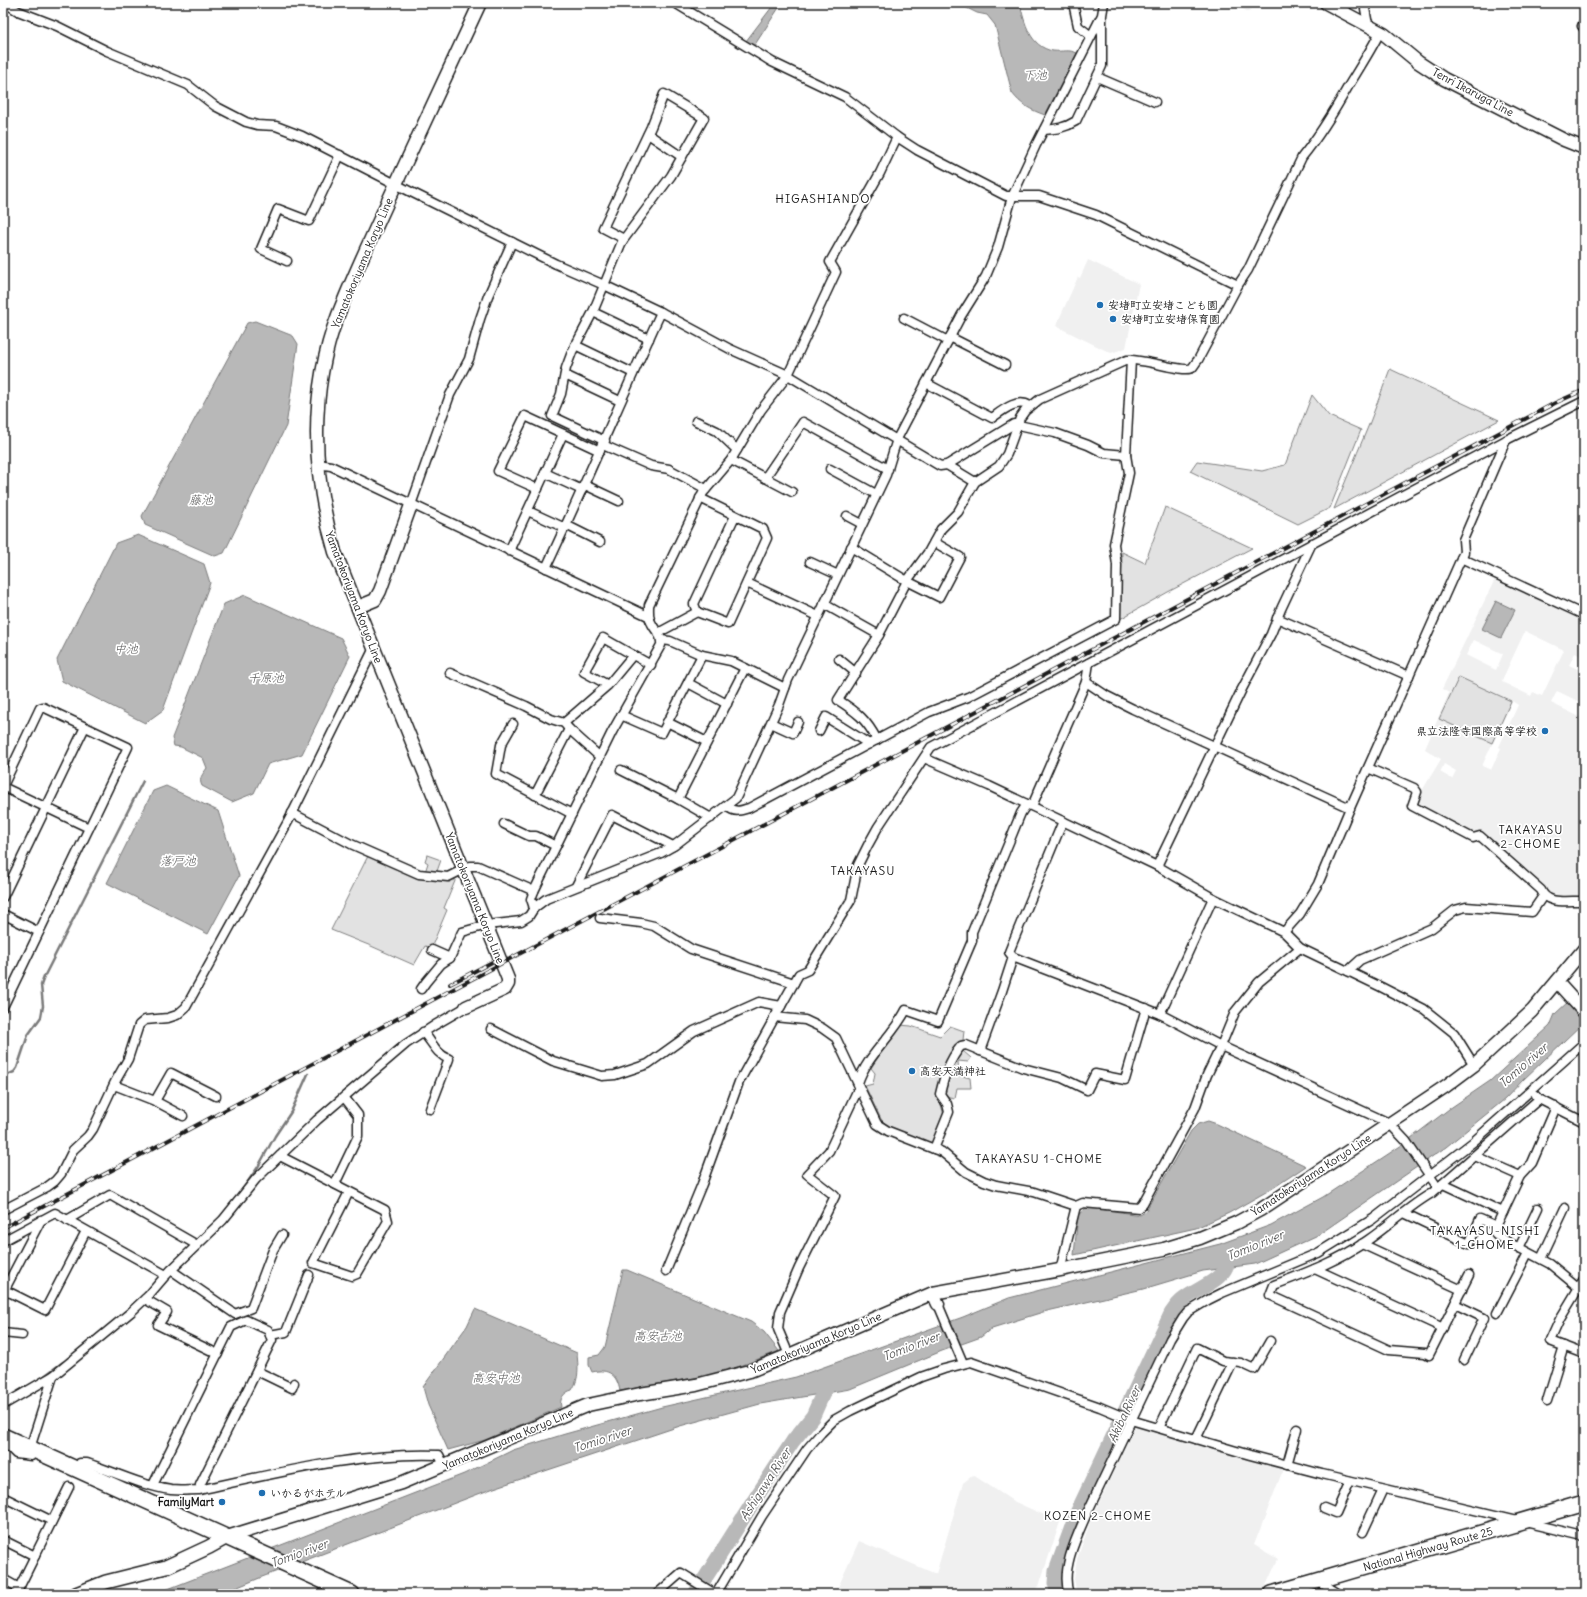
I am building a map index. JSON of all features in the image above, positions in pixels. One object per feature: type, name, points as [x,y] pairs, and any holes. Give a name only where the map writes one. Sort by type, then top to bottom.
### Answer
[{"type":"highway","points":[[3,1436],[352,1594]]},
{"type":"highway","name":"National Highway Route 25","points":[[1272,1594],[1584,1503]]},
{"type":"main road","name":"Yamatokoriyama Koryo Line","points":[[466,1006],[505,989],[508,984],[508,979],[358,607],[342,571],[327,524],[318,464],[319,398],[325,360],[338,315],[396,184],[480,3]]},
{"type":"main road","name":"Tenri Ikaruga Line","points":[[1326,3],[1380,32],[1418,62],[1444,79],[1564,140],[1584,148]]},
{"type":"main road","points":[[358,607],[375,600],[380,591],[411,505]]},
{"type":"main road","name":"Yamatokoriyama Koryo Line","points":[[227,1537],[401,1483],[588,1405],[640,1394],[696,1385],[750,1371],[936,1298],[1060,1270],[1164,1249],[1200,1238],[1236,1223],[1260,1210],[1446,1086],[1474,1065],[1559,984],[1584,950]]},
{"type":"main road","points":[[1559,984],[1584,1012]]},
{"type":"main road","points":[[76,1594],[106,1582],[166,1567],[209,1548],[227,1537]]},
{"type":"street","points":[[4,3],[18,11],[57,26],[107,51],[188,85],[215,106],[246,122],[287,129],[556,264],[661,312],[730,349],[788,375],[940,466],[948,465],[1014,424],[1054,433],[1088,445],[1104,453],[1126,455]]},
{"type":"street","points":[[675,3],[772,62],[845,97],[897,137],[917,150],[1006,196],[1039,196],[1096,215],[1238,285]]},
{"type":"street","points":[[1073,3],[1078,26],[1091,36]]},
{"type":"street","points":[[1044,130],[1069,126],[1076,121],[1097,77],[1102,66],[1102,15],[1104,3]]},
{"type":"street","points":[[1364,3],[1368,25]]},
{"type":"street","points":[[421,989],[441,964],[450,958],[462,932],[486,925],[521,922],[529,916],[534,908],[546,899],[661,853],[673,846],[736,798],[818,616],[888,469],[897,439],[949,339],[986,276],[998,246],[1012,197],[1102,15]]},
{"type":"street","points":[[1584,22],[1582,26],[1584,28]]},
{"type":"street","points":[[877,740],[870,726],[861,716],[838,700],[879,635],[907,581],[924,559],[941,529],[958,512],[974,482],[999,466],[1025,411],[1040,399],[1117,364],[1131,360],[1149,361],[1186,369],[1192,368],[1198,360],[1238,285],[1248,270],[1302,157],[1315,142],[1380,32]]},
{"type":"street","points":[[1097,77],[1155,102]]},
{"type":"street","points":[[603,446],[552,416],[561,394],[565,375],[575,345],[593,312],[616,253],[624,239],[671,176],[704,118],[664,94],[648,134],[603,228],[624,239]]},
{"type":"street","points":[[648,134],[682,157]]},
{"type":"street","points":[[534,908],[531,899],[534,891],[621,715],[651,666],[661,645],[660,636],[648,616],[649,605],[700,498],[731,460],[766,404],[788,375],[836,272],[830,262],[880,173],[897,137]]},
{"type":"street","points":[[287,261],[260,252],[278,209],[309,221],[340,155]]},
{"type":"street","points":[[411,505],[450,395],[469,359],[488,296],[512,242]]},
{"type":"street","points":[[593,312],[649,339]]},
{"type":"street","points":[[546,568],[603,446],[620,401],[661,312]]},
{"type":"street","points":[[904,318],[1005,364]]},
{"type":"street","points":[[575,345],[633,373]]},
{"type":"street","points":[[727,806],[731,810],[738,812],[749,808],[929,712],[968,697],[1116,619],[1117,565],[1114,544],[1129,474],[1126,455],[1131,360]]},
{"type":"street","points":[[565,375],[620,401]]},
{"type":"street","points":[[926,383],[992,418],[1017,403],[1025,403],[1030,406]]},
{"type":"street","points":[[666,1271],[702,1184],[739,1082],[799,974],[808,970],[851,900],[858,865],[868,845],[878,827],[931,747],[1506,440],[1584,401]]},
{"type":"street","points":[[538,489],[498,471],[525,416],[563,434],[603,446],[651,466],[669,469],[706,489]]},
{"type":"street","points":[[696,421],[717,431],[737,450]]},
{"type":"street","points":[[766,478],[803,422],[888,469]]},
{"type":"street","points":[[509,551],[563,434]]},
{"type":"street","points":[[1284,932],[1300,914],[1318,884],[1350,808],[1464,552],[1463,540],[1506,440]]},
{"type":"street","points":[[731,460],[792,492]]},
{"type":"street","points":[[318,464],[331,466],[648,616]]},
{"type":"street","points":[[948,465],[974,482]]},
{"type":"street","points":[[830,469],[876,494]]},
{"type":"street","points":[[545,472],[619,501]]},
{"type":"street","points":[[700,498],[763,529],[768,538],[728,624],[697,612],[694,604],[735,516]]},
{"type":"street","points":[[528,511],[600,542]]},
{"type":"street","points":[[847,516],[862,524]]},
{"type":"street","points":[[851,547],[907,581],[939,597],[960,557],[934,542]]},
{"type":"street","points":[[1156,866],[1242,689],[1271,634],[1312,543]]},
{"type":"street","points":[[1461,558],[1584,615]]},
{"type":"street","points":[[810,562],[838,575]]},
{"type":"street","points":[[747,584],[818,616]]},
{"type":"street","points":[[824,604],[879,635]]},
{"type":"street","points":[[660,636],[697,612]]},
{"type":"street","points":[[1277,618],[1409,676]]},
{"type":"street","points":[[660,636],[702,656],[731,661],[785,688]]},
{"type":"street","points":[[608,685],[584,672],[603,638],[651,666]]},
{"type":"street","points":[[3,1210],[55,1181],[61,1174],[73,1150],[88,1136],[93,1129],[114,1084],[128,1059],[139,1025],[145,1020],[168,1018],[177,1015],[186,1007],[292,813],[374,648]]},
{"type":"street","points":[[535,795],[566,726],[574,715],[592,697],[608,685],[632,656]]},
{"type":"street","points":[[621,715],[662,733],[702,656]]},
{"type":"street","points":[[839,659],[856,673]]},
{"type":"street","points":[[789,1355],[778,1329],[780,1312],[835,1196],[807,1174],[829,1151],[858,1085],[861,1074],[877,1049],[899,1023],[906,1010],[938,1021],[972,941],[972,932],[1021,813],[1030,805],[1086,682],[1089,663]]},
{"type":"street","points":[[678,798],[745,668]]},
{"type":"street","points":[[450,673],[526,706],[566,726],[600,757]]},
{"type":"street","points":[[1086,682],[1106,696],[1214,747],[1350,808]]},
{"type":"street","points":[[688,683],[727,704]]},
{"type":"street","points":[[3,1007],[128,747],[43,707],[40,708],[3,787],[88,828]]},
{"type":"street","points":[[819,732],[826,716],[869,744]]},
{"type":"street","points":[[667,722],[707,742]]},
{"type":"street","points":[[771,722],[793,733],[798,722]]},
{"type":"street","points":[[513,724],[501,745],[496,774],[572,814]]},
{"type":"street","points":[[3,897],[85,727]]},
{"type":"street","points":[[924,758],[1030,805],[1156,866],[1213,898],[1284,932],[1300,948],[1424,1009],[1454,1033],[1474,1065]]},
{"type":"street","points":[[1368,768],[1414,788],[1417,792],[1412,806],[1473,838],[1480,836],[1541,890],[1543,896],[1551,901],[1584,901]]},
{"type":"street","points":[[621,770],[678,798],[711,818]]},
{"type":"street","points":[[292,813],[351,844],[419,874],[448,877],[470,866],[478,866],[534,891]]},
{"type":"street","points":[[576,886],[612,816],[673,846]]},
{"type":"street","points":[[1062,821],[1009,952],[1013,957],[1160,1014],[1221,1046],[1389,1123],[1406,1141],[1429,1174],[1441,1186],[1503,1212]]},
{"type":"street","points":[[504,824],[529,836],[536,836],[556,846]]},
{"type":"street","points":[[1348,971],[1360,960],[1432,928],[1455,910],[1466,907],[1532,912],[1543,896]]},
{"type":"street","points":[[1160,1014],[1213,898]]},
{"type":"street","points":[[3,914],[39,932]]},
{"type":"street","points":[[600,918],[654,926],[691,949],[794,983]]},
{"type":"street","points":[[774,1018],[805,1020],[822,1028],[836,1038],[877,1124],[888,1131],[942,1152],[966,1172],[996,1185],[1034,1192],[1076,1206],[1083,1203],[1139,1208],[1195,1108],[1207,1075],[1235,1012],[1245,997],[1259,982],[1300,948]]},
{"type":"street","points":[[432,950],[450,958]]},
{"type":"street","points":[[980,1050],[1013,957]]},
{"type":"street","points":[[491,1029],[553,1061],[602,1076],[615,1075],[648,1064],[694,1032],[759,1002],[781,1006]]},
{"type":"street","points":[[4,1403],[53,1376],[131,1312],[145,1299],[166,1273],[195,1244],[223,1220],[256,1179],[317,1120],[406,1044],[466,1006]]},
{"type":"street","points":[[934,1148],[949,1112],[947,1104],[940,1094],[945,1075],[954,1054],[961,1046],[966,1045],[1023,1068],[1062,1078],[1087,1090],[1095,1074],[1125,1080],[1146,1008]]},
{"type":"street","points":[[423,1032],[431,1040],[440,1056],[449,1059],[430,1109]]},
{"type":"street","points":[[1069,1594],[1066,1584],[1066,1572],[1076,1538],[1174,1331],[1188,1312],[1222,1292],[1305,1259],[1330,1247],[1373,1219],[1429,1174],[1473,1142],[1532,1091],[1584,1043]]},
{"type":"street","points":[[156,1101],[171,1073],[216,1096]]},
{"type":"street","points":[[114,1084],[156,1101],[183,1116]]},
{"type":"street","points":[[1532,1091],[1539,1099],[1584,1122]]},
{"type":"street","points":[[335,1184],[358,1136],[358,1115],[344,1097]]},
{"type":"street","points":[[1469,1275],[1429,1355],[1425,1353],[1389,1350],[1270,1295],[1274,1285],[1315,1269],[1362,1244],[1420,1200],[1432,1193],[1539,1099]]},
{"type":"street","points":[[1556,1108],[1532,1163],[1520,1176],[1494,1231],[1496,1235],[1550,1264],[1579,1288]]},
{"type":"street","points":[[280,1156],[335,1184],[385,1210],[388,1221],[357,1274],[352,1276],[313,1263],[350,1192]]},
{"type":"street","points":[[1475,1156],[1520,1176]]},
{"type":"street","points":[[67,1220],[110,1195],[195,1244]]},
{"type":"street","points":[[1060,1270],[1076,1206]]},
{"type":"street","points":[[1519,1248],[1538,1208]]},
{"type":"street","points":[[1541,1259],[1565,1208]]},
{"type":"street","points":[[3,1240],[55,1213],[166,1273],[235,1314],[251,1308],[273,1250],[282,1235]]},
{"type":"street","points":[[1404,1213],[1469,1244],[1480,1219],[1496,1226]]},
{"type":"street","points":[[41,1220],[3,1291],[11,1293],[45,1310],[86,1231]]},
{"type":"street","points":[[1362,1244],[1462,1290]]},
{"type":"street","points":[[1498,1313],[1528,1253]]},
{"type":"street","points":[[1315,1269],[1443,1328]]},
{"type":"street","points":[[270,1335],[286,1332],[309,1275]]},
{"type":"street","points":[[1584,1279],[1560,1319],[1550,1341],[1584,1354]]},
{"type":"street","points":[[936,1298],[963,1363]]},
{"type":"street","points":[[145,1299],[167,1312],[158,1326],[218,1354]]},
{"type":"street","points":[[1455,1304],[1484,1318],[1464,1360]]},
{"type":"street","points":[[240,1313],[244,1321]]},
{"type":"street","points":[[153,1485],[231,1327],[246,1320],[268,1330],[272,1340],[200,1485]]},
{"type":"street","points":[[3,1334],[22,1335]]},
{"type":"street","points":[[1158,1428],[1197,1348],[1223,1361],[1241,1363],[1254,1369],[1270,1341]]},
{"type":"street","points":[[1547,1401],[1564,1346]]},
{"type":"street","points":[[657,1594],[681,1573],[714,1593],[762,1516],[807,1449],[820,1433],[834,1420],[921,1377],[963,1363],[971,1362],[1132,1420],[1287,1465],[1584,1536]]},
{"type":"street","points":[[1196,1439],[1233,1362]]},
{"type":"street","points":[[257,1371],[292,1388],[294,1383]]},
{"type":"street","points":[[3,1444],[9,1447],[16,1454],[31,1456],[34,1450],[32,1442],[53,1376]]},
{"type":"street","points":[[1287,1465],[1297,1429]]},
{"type":"street","points":[[77,1470],[80,1463],[87,1463],[172,1490],[199,1490],[342,1461],[410,1454],[439,1456],[444,1465]]},
{"type":"street","points":[[1324,1508],[1336,1513],[1350,1481]]},
{"type":"street","points":[[3,1579],[18,1591],[69,1487]]},
{"type":"street","points":[[1363,1532],[1383,1489]]},
{"type":"street","points":[[3,1497],[52,1521]]},
{"type":"street","points":[[3,1540],[35,1556]]},
{"type":"street","points":[[1318,1581],[1338,1594]]},
{"type":"shaded area","points":[[1229,3],[1254,3],[1249,12]]},
{"type":"shaded area","name":"安堵町立安堵こども園","points":[[1088,260],[1139,284],[1126,348],[1111,353],[1056,326],[1078,277],[1080,278]]},
{"type":"shaded area","points":[[1390,369],[1499,420],[1334,509],[1370,422]]},
{"type":"shaded area","points":[[1312,395],[1329,416],[1361,430],[1330,508],[1298,524],[1190,471],[1197,461],[1262,471],[1285,465]]},
{"type":"shaded area","points":[[1165,507],[1252,548],[1120,619],[1122,552],[1145,563]]},
{"type":"shaded area","name":"県立法隆寺国際高等学校","points":[[1495,579],[1584,621],[1584,658],[1575,653],[1569,665],[1584,672],[1584,689],[1579,701],[1584,704],[1557,691],[1551,703],[1584,719],[1584,892],[1576,896],[1548,897],[1548,890],[1481,832],[1471,833],[1414,804],[1441,759],[1425,749],[1449,693],[1442,689]],"holes":[[[1525,631],[1564,650],[1542,696],[1533,692],[1531,696],[1502,682]],[[1474,640],[1503,654],[1496,670],[1466,655]],[[1512,701],[1518,705],[1499,747],[1501,748],[1491,770],[1482,766]],[[1444,764],[1456,771],[1452,779],[1440,772]]]},
{"type":"shaded area","points":[[1459,677],[1511,701],[1492,743],[1439,719]]},
{"type":"shaded area","points":[[369,854],[419,877],[455,877],[455,881],[444,908],[447,910],[431,948],[425,946],[414,965],[331,930]]},
{"type":"shaded area","points":[[427,855],[441,860],[436,874],[425,872],[428,863],[425,861]]},
{"type":"shaded area","points":[[900,1025],[911,1026],[940,1036],[950,1026],[964,1031],[963,1040],[955,1044],[971,1058],[968,1062],[958,1061],[959,1075],[970,1078],[971,1088],[957,1088],[955,1098],[944,1096],[939,1098],[944,1115],[932,1145],[888,1127],[881,1119],[865,1086],[873,1084],[875,1073],[871,1068]]},
{"type":"shaded area","points":[[1135,1426],[1283,1470],[1254,1545],[1278,1559],[1264,1590],[1250,1594],[1077,1594],[1074,1579],[1077,1559],[1091,1520]]},
{"type":"shaded area","points":[[973,1475],[1013,1501],[1060,1522],[1039,1586],[1031,1594],[835,1594],[859,1541],[936,1574],[963,1483]]},
{"type":"water","points":[[775,3],[782,3],[754,46],[746,41]]},
{"type":"water","name":"下池","points":[[957,3],[1020,3],[1029,33],[1039,44],[1045,49],[1053,51],[1068,51],[1077,53],[1045,115],[1027,107],[1012,93],[995,25],[987,15],[977,13]]},
{"type":"water","name":"藤池","points":[[255,321],[293,336],[298,344],[286,426],[224,553],[215,556],[145,525],[142,516],[247,323]]},
{"type":"water","name":"中池","points":[[138,535],[204,564],[210,583],[163,710],[145,723],[62,681],[57,660],[116,543]]},
{"type":"water","name":"千原池","points":[[245,595],[341,638],[350,656],[302,754],[268,764],[254,793],[232,802],[202,786],[201,778],[207,768],[203,758],[181,747],[174,746],[172,738],[224,604]]},
{"type":"water","points":[[1496,601],[1515,610],[1501,638],[1482,629]]},
{"type":"water","name":"落戸池","points":[[166,786],[218,811],[239,876],[208,934],[107,883],[153,791]]},
{"type":"water","name":"Tomio river","points":[[1584,987],[1584,1022],[1505,1099],[1446,1147],[1318,1235],[1255,1264],[1203,1271],[1143,1289],[1043,1312],[992,1328],[981,1337],[942,1351],[850,1389],[760,1404],[680,1426],[494,1488],[221,1594],[155,1594],[464,1474],[513,1450],[662,1407],[796,1377],[963,1317],[1009,1298],[1220,1244],[1271,1225],[1323,1197],[1402,1145],[1449,1109],[1490,1081],[1550,1026],[1555,1014]]},
{"type":"water","points":[[1208,1121],[1306,1166],[1273,1188],[1229,1213],[1196,1228],[1074,1255],[1078,1215],[1087,1207],[1140,1215],[1145,1212],[1191,1131],[1198,1124]]},
{"type":"water","name":"高安古池","points":[[623,1270],[627,1270],[751,1322],[764,1332],[779,1351],[730,1370],[705,1376],[620,1391],[617,1381],[611,1374],[603,1371],[592,1372],[589,1365],[589,1357],[599,1355],[605,1347]]},
{"type":"water","name":"高安中池","points":[[475,1309],[577,1353],[577,1376],[572,1390],[563,1396],[561,1407],[485,1440],[448,1450],[428,1405],[423,1387],[467,1326]]},
{"type":"waterway","points":[[3,1077],[14,1072],[17,1068],[28,1035],[41,1017],[43,1006],[41,985],[44,977],[143,781]]},
{"type":"waterway","points":[[242,1190],[258,1167],[275,1136],[291,1112],[308,1074]]},
{"type":"waterway","points":[[166,1270],[181,1255]]},
{"type":"waterway","name":"Akiba River","points":[[1058,1594],[1055,1583],[1056,1571],[1077,1513],[1171,1314],[1182,1301],[1218,1277],[1227,1265],[1228,1257]]},
{"type":"waterway","points":[[43,1377],[63,1362]]},
{"type":"waterway","name":"Ashigawa River","points":[[695,1594],[793,1441],[813,1416],[831,1375]]},
{"type":"railway","points":[[3,1228],[1555,403],[1584,390]]},
{"type":"railway","points":[[450,984],[496,960]]},
{"type":"place","name":"安堵町立安堵こども園","points":[[1100,305]]},
{"type":"place","name":"安堵町立安堵保育園","points":[[1113,319]]},
{"type":"place","name":"県立法隆寺国際高等学校","points":[[1545,731]]},
{"type":"place","name":"高安天満神社","points":[[912,1071]]},
{"type":"place","name":"いかるがホテル","points":[[262,1493]]},
{"type":"place","name":"FamilyMart","points":[[222,1502]]},
{"type":"district","name":"HIGASHIANDO","points":[[823,198]]},
{"type":"district","name":"TAKAYASU 2-CHOME","points":[[1531,836]]},
{"type":"district","name":"TAKAYASU","points":[[863,870]]},
{"type":"district","name":"TAKAYASU 1-CHOME","points":[[1039,1158]]},
{"type":"district","name":"TAKAYASU-NISHI 1-CHOME","points":[[1485,1237]]},
{"type":"district","name":"KOZEN 2-CHOME","points":[[1098,1515]]}]
